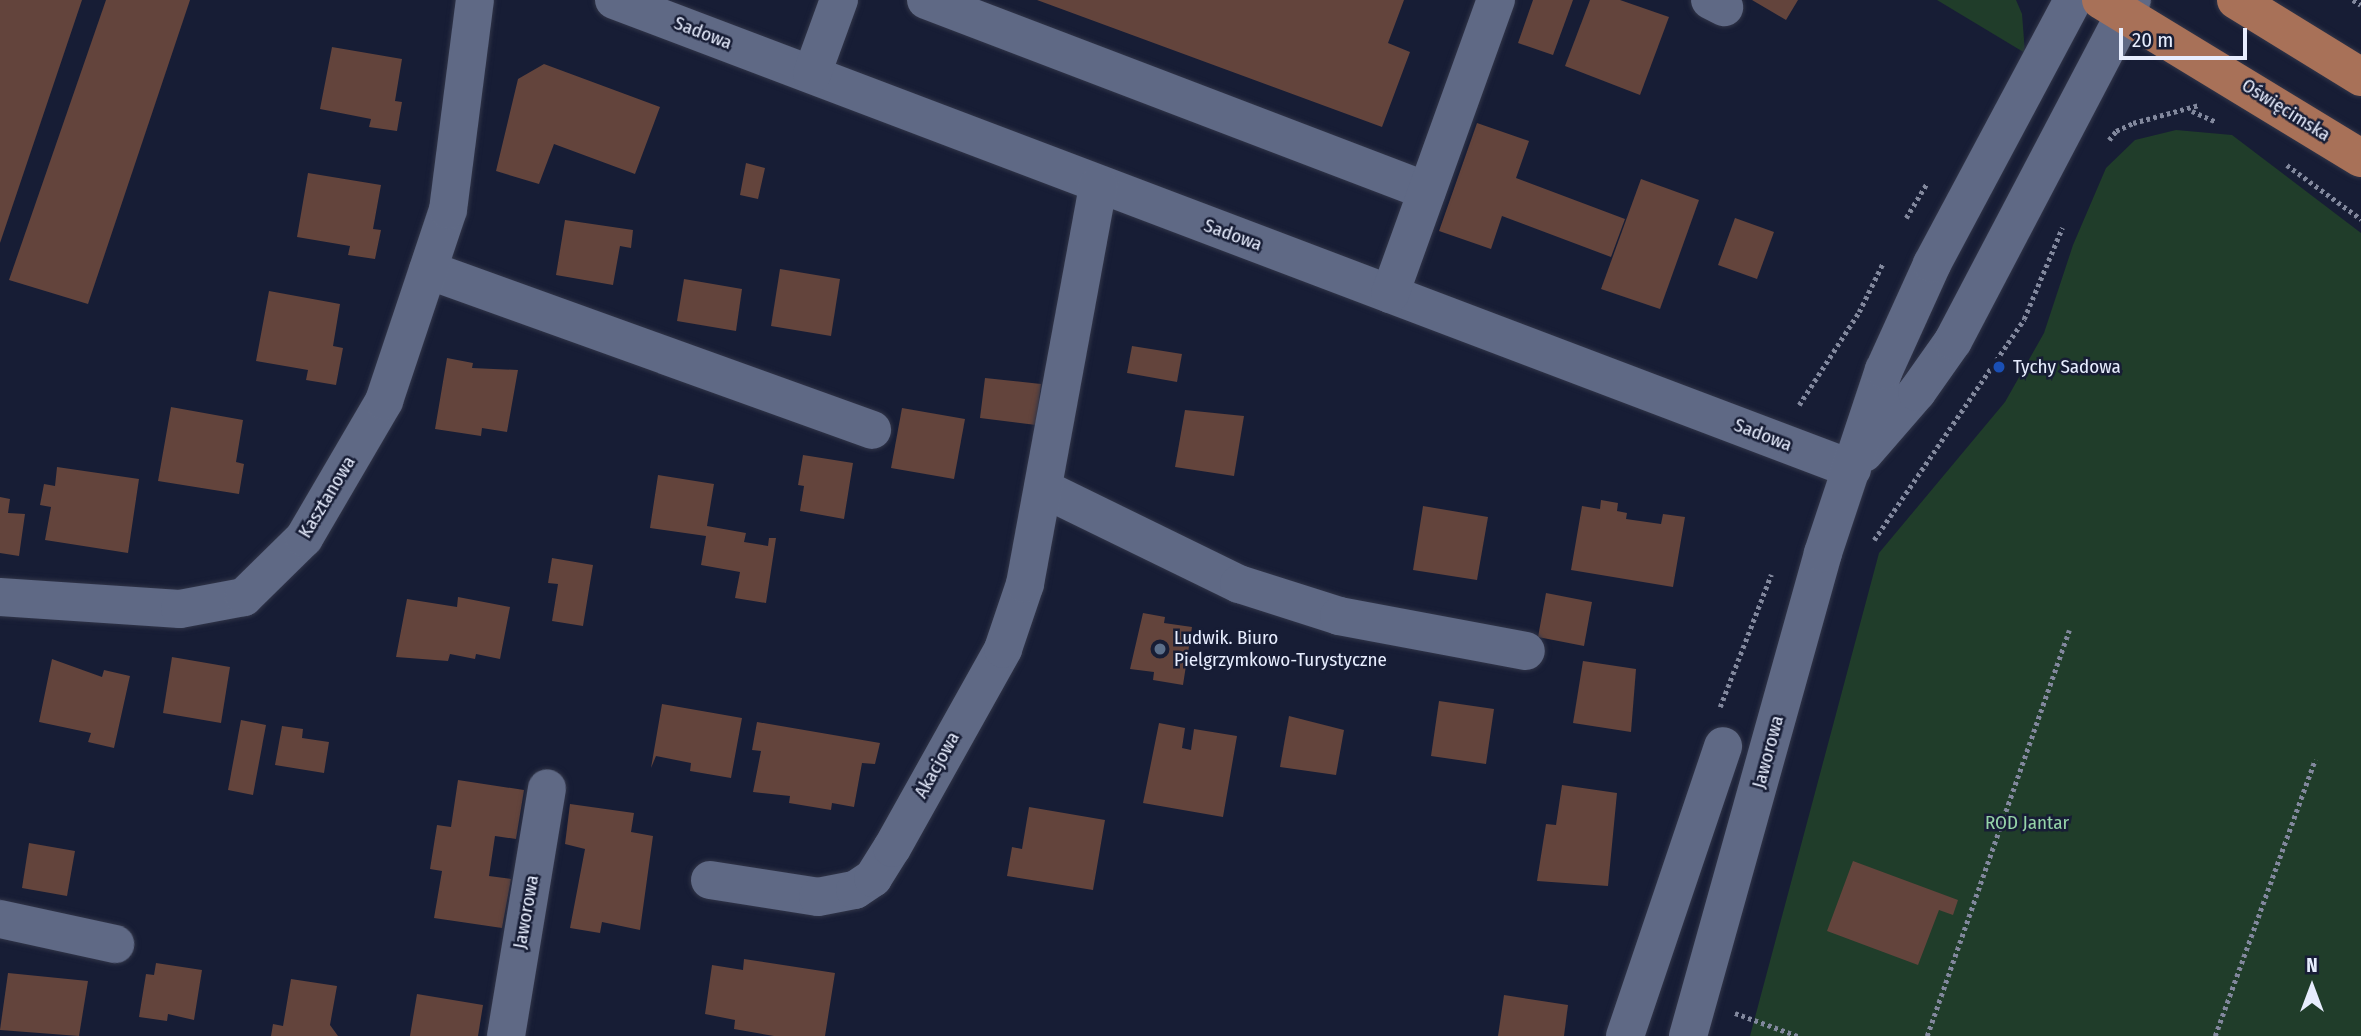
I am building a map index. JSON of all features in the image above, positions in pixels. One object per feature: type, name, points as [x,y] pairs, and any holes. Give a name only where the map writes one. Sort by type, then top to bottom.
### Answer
[{"type":"main road","points":[[2236,0],[2361,77]]},
{"type":"main road","name":"Oświęcimska","points":[[2119,5],[2361,158]]},
{"type":"street","name":"Kasztanowa","points":[[0,597],[180,609],[244,597],[304,538],[384,401],[449,210],[475,0]]},
{"type":"street","name":"Sadowa","points":[[614,0],[1852,469]]},
{"type":"street","points":[[812,74],[839,0]]},
{"type":"street","points":[[926,0],[1427,191]]},
{"type":"street","points":[[1391,294],[1496,0]]},
{"type":"street","points":[[1852,469],[1884,370],[1932,264],[2073,0]]},
{"type":"street","points":[[1852,469],[1953,341],[2119,5]]},
{"type":"street","name":"Akacjowa","points":[[710,880],[818,897],[855,890],[873,878],[1003,649],[1025,584],[1098,185]]},
{"type":"street","points":[[428,270],[872,430]]},
{"type":"street","name":"Jaworowa","points":[[1688,1036],[1823,553],[1852,469]]},
{"type":"street","points":[[1044,489],[1239,584],[1339,616],[1526,651]]},
{"type":"street","points":[[1625,1036],[1723,746]]},
{"type":"street","name":"Jaworowa","points":[[506,1036],[547,788]]},
{"type":"street","points":[[0,919],[114,944]]},
{"type":"path","points":[[2353,0],[2361,5]]},
{"type":"path","points":[[2104,146],[2116,131],[2127,125],[2192,111],[2208,99],[2224,72]]},
{"type":"path","points":[[2192,111],[2226,127]]},
{"type":"path","points":[[2282,162],[2361,219]]},
{"type":"path","points":[[1872,543],[2024,319],[2065,222]]},
{"type":"path","points":[[1927,1036],[2069,630]]},
{"type":"path","points":[[2216,1036],[2315,759]]},
{"type":"path","points":[[1727,1024],[1731,1011],[1798,1036]]},
{"type":"green space","points":[[1937,0],[2016,0],[2022,14],[2025,53]]},
{"type":"green space","name":"ROD Jantar","points":[[2176,130],[2232,135],[2361,233],[2361,1036],[1750,1036],[1879,553],[2005,402],[2044,333],[2073,245],[2106,168],[2135,140]]},
{"type":"building","points":[[0,0],[82,0],[0,243]]},
{"type":"building","points":[[106,0],[190,0],[88,304],[9,280]]},
{"type":"building","points":[[1037,0],[1404,0],[1388,43],[1410,52],[1382,127]]},
{"type":"building","points":[[1533,0],[1573,0],[1553,55],[1518,43]]},
{"type":"building","points":[[1590,0],[1620,0],[1669,17],[1640,95],[1565,66]]},
{"type":"building","points":[[1752,0],[1798,0],[1786,20]]},
{"type":"building","points":[[332,47],[402,59],[395,101],[402,102],[397,131],[369,127],[371,119],[320,109]]},
{"type":"building","points":[[544,64],[660,107],[635,174],[554,144],[539,184],[496,171],[518,79]]},
{"type":"building","points":[[1477,123],[1529,141],[1516,178],[1625,219],[1611,257],[1502,216],[1491,249],[1439,231]]},
{"type":"building","points":[[746,163],[765,168],[758,199],[740,195]]},
{"type":"building","points":[[308,173],[381,185],[373,229],[381,230],[375,259],[348,255],[350,246],[297,237]]},
{"type":"building","points":[[1641,179],[1699,200],[1660,309],[1601,289]]},
{"type":"building","points":[[1735,218],[1774,232],[1757,279],[1718,265]]},
{"type":"building","points":[[565,220],[633,230],[631,248],[620,246],[613,285],[556,275]]},
{"type":"building","points":[[780,269],[840,279],[831,336],[771,326]]},
{"type":"building","points":[[684,279],[742,289],[736,331],[677,321]]},
{"type":"building","points":[[269,291],[340,304],[333,346],[343,348],[336,385],[306,380],[308,370],[256,361]]},
{"type":"building","points":[[1132,346],[1182,354],[1177,382],[1127,373]]},
{"type":"building","points":[[447,358],[473,363],[472,368],[518,370],[507,432],[482,428],[481,436],[435,429]]},
{"type":"building","points":[[985,378],[1041,384],[1036,425],[980,418]]},
{"type":"building","points":[[171,407],[243,420],[236,462],[244,464],[239,494],[158,481]]},
{"type":"building","points":[[902,408],[965,419],[954,479],[891,468]]},
{"type":"building","points":[[1185,410],[1244,416],[1234,476],[1175,467]]},
{"type":"building","points":[[803,455],[853,463],[844,519],[800,511],[804,486],[798,485]]},
{"type":"building","points":[[57,467],[139,479],[128,553],[45,540],[51,507],[40,505],[44,484],[55,486]]},
{"type":"building","points":[[658,475],[714,484],[707,526],[746,533],[744,542],[768,546],[769,538],[776,538],[766,603],[735,598],[740,572],[701,565],[706,536],[650,528]]},
{"type":"building","points":[[0,497],[10,499],[8,513],[25,514],[19,556],[0,553]]},
{"type":"building","points":[[1601,500],[1618,503],[1617,511],[1627,513],[1626,519],[1661,524],[1663,514],[1685,517],[1673,587],[1571,570],[1582,506],[1600,509]]},
{"type":"building","points":[[1423,506],[1488,517],[1477,580],[1413,570]]},
{"type":"building","points":[[552,558],[593,565],[583,626],[552,621],[558,584],[548,583]]},
{"type":"building","points":[[1546,593],[1592,602],[1584,646],[1538,637]]},
{"type":"building","points":[[458,597],[510,607],[500,659],[476,654],[475,659],[450,654],[448,661],[396,657],[407,599],[457,607]]},
{"type":"building","points":[[1143,613],[1165,617],[1164,623],[1192,627],[1183,685],[1153,680],[1154,672],[1130,669]]},
{"type":"building","points":[[172,657],[230,667],[221,723],[163,713]]},
{"type":"building","points":[[52,659],[102,677],[104,670],[130,676],[114,748],[88,742],[91,733],[39,722]]},
{"type":"building","points":[[1583,661],[1636,669],[1631,732],[1573,723]]},
{"type":"building","points":[[1439,701],[1494,709],[1486,764],[1431,756]]},
{"type":"building","points":[[662,704],[742,718],[731,778],[690,771],[691,763],[656,756],[651,768]]},
{"type":"building","points":[[1289,716],[1344,730],[1336,775],[1280,767]]},
{"type":"building","points":[[241,720],[266,725],[253,795],[228,790]]},
{"type":"building","points":[[757,722],[880,743],[875,764],[862,763],[854,807],[832,803],[831,810],[789,803],[790,796],[753,792],[761,751],[752,750]]},
{"type":"building","points":[[1159,723],[1185,728],[1182,748],[1191,750],[1194,729],[1237,736],[1223,817],[1143,803]]},
{"type":"building","points":[[282,726],[303,729],[302,738],[329,742],[324,773],[275,765]]},
{"type":"building","points":[[458,780],[524,790],[516,839],[495,836],[489,876],[511,879],[502,928],[434,918],[442,871],[430,869],[437,825],[451,827]]},
{"type":"building","points":[[1562,785],[1617,793],[1608,886],[1537,881],[1546,824],[1556,825]]},
{"type":"building","points":[[570,804],[634,813],[631,832],[653,836],[640,930],[602,922],[600,933],[570,928],[585,849],[565,844]]},
{"type":"building","points":[[1029,807],[1105,820],[1093,890],[1007,876],[1012,847],[1022,849]]},
{"type":"building","points":[[29,843],[75,851],[67,896],[22,888]]},
{"type":"building","points":[[1853,861],[1958,900],[1953,915],[1939,910],[1918,965],[1827,931]]},
{"type":"building","points":[[744,959],[835,973],[825,1036],[774,1036],[734,1029],[735,1020],[705,1014],[712,965],[743,970]]},
{"type":"building","points":[[156,963],[202,970],[194,1020],[168,1014],[167,1021],[139,1017],[146,974],[154,975]]},
{"type":"building","points":[[8,973],[88,981],[79,1036],[0,1030]]},
{"type":"building","points":[[291,979],[337,986],[330,1025],[338,1036],[271,1036],[273,1024],[283,1026]]},
{"type":"building","points":[[417,994],[483,1005],[478,1036],[410,1036]]},
{"type":"building","points":[[1504,995],[1568,1005],[1564,1036],[1498,1036]]},
{"type":"place","name":"Tychy Sadowa","points":[[1999,367]]},
{"type":"place","name":"Ludwik. Biuro Pielgrzymkowo-Turystyczne","points":[[1160,649]]}]
